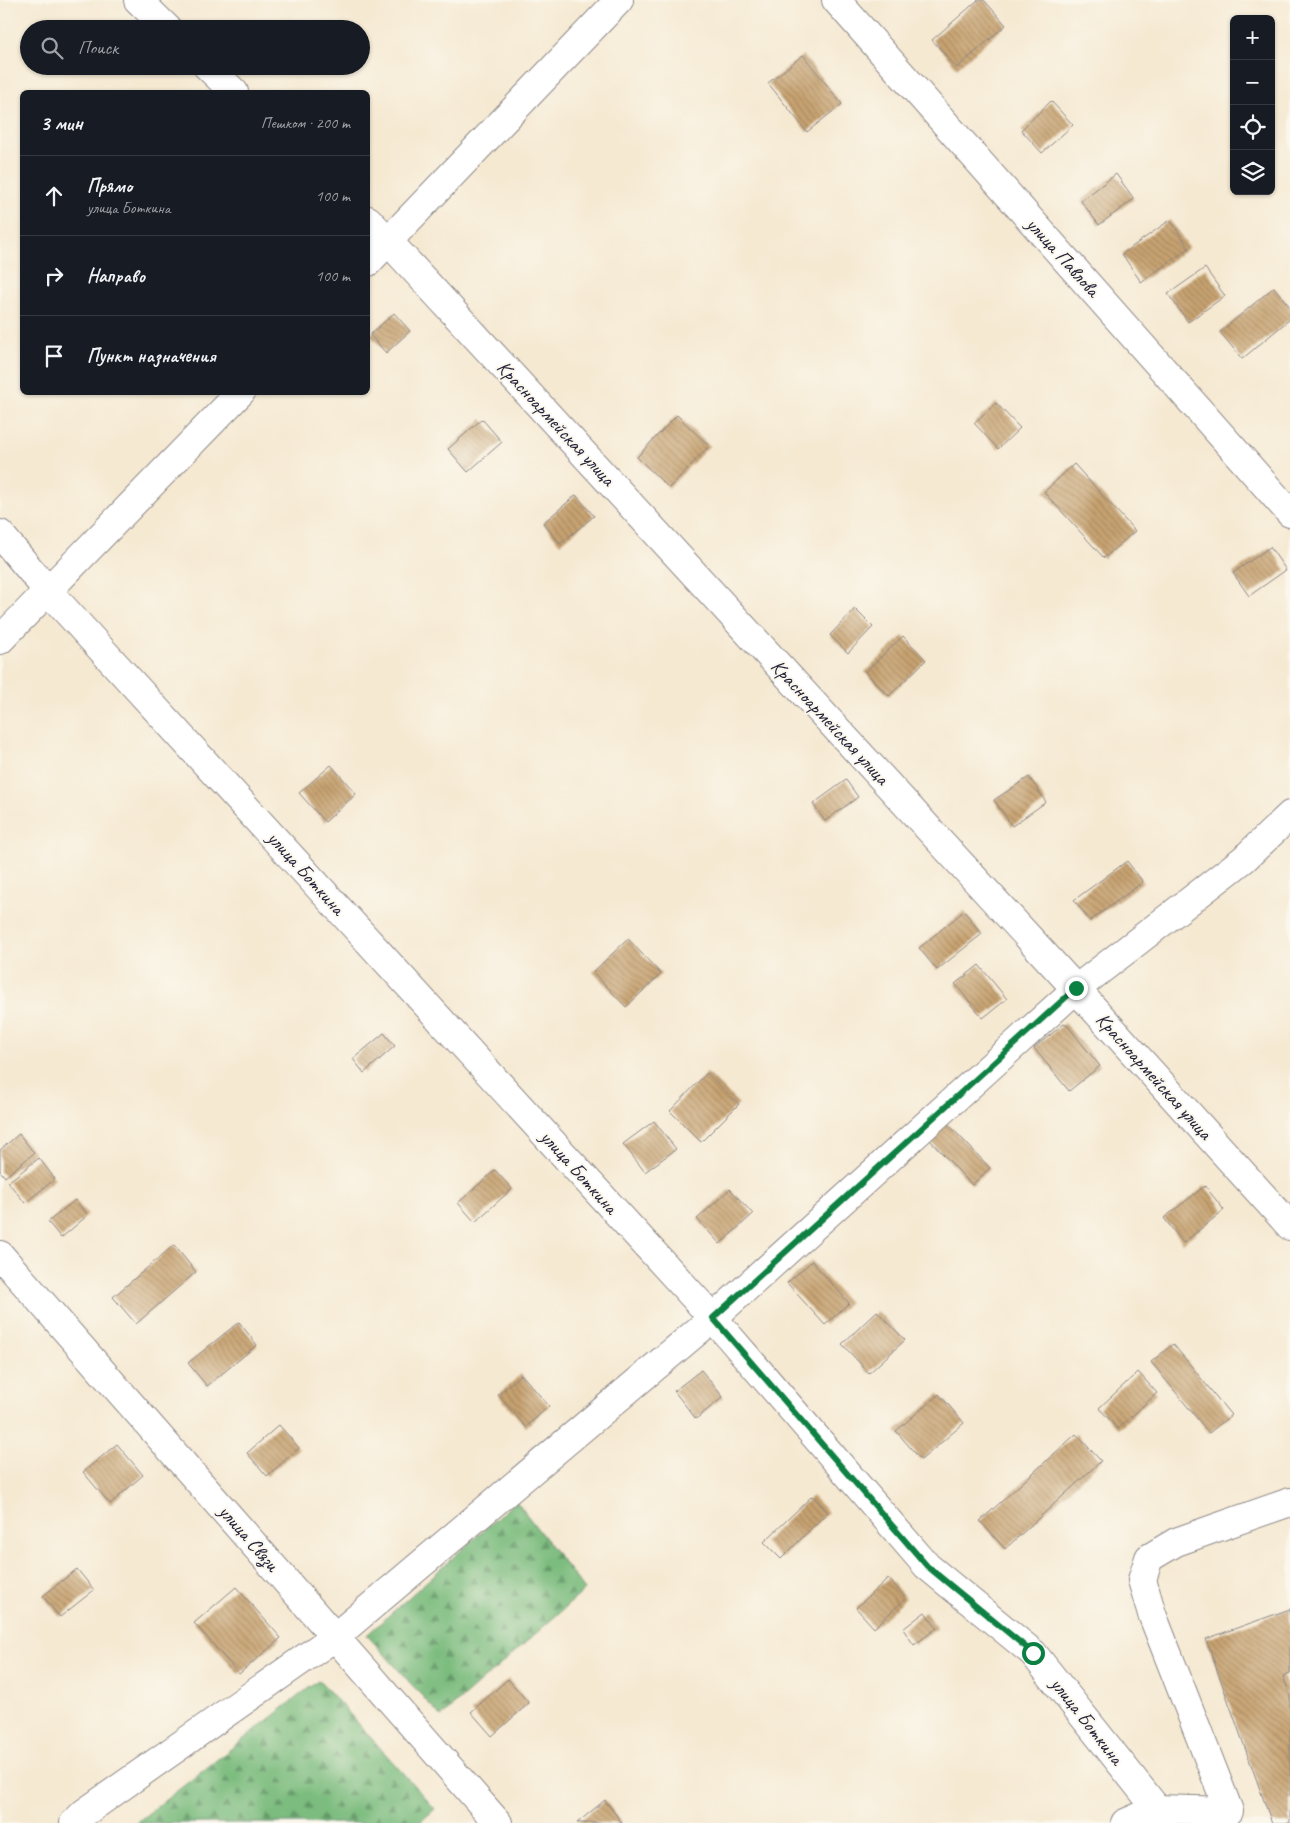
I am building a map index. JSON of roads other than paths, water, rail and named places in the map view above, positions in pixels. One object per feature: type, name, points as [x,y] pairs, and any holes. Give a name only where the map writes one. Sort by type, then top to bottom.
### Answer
[{"type":"street","points":[[138,0],[159,20]]},
{"type":"street","points":[[370,260],[619,0]]},
{"type":"street","name":"улица Павлова","points":[[836,0],[1290,513]]},
{"type":"street","points":[[216,75],[232,90]]},
{"type":"street","name":"Красноармейская улица","points":[[370,222],[1076,988],[1290,1226]]},
{"type":"street","points":[[0,640],[238,395]]},
{"type":"street","name":"улица Боткина","points":[[0,534],[48,591],[713,1318],[927,1566],[1033,1653],[1157,1809]]},
{"type":"street","points":[[74,1823],[84,1813],[336,1636],[713,1318],[1076,988],[1244,859],[1290,815]]},
{"type":"street","name":"улица Связи","points":[[0,1255],[498,1823]]},
{"type":"street","points":[[1125,1823],[1157,1809],[1229,1811],[1152,1614],[1142,1580],[1149,1558],[1176,1542],[1290,1502]]}]
